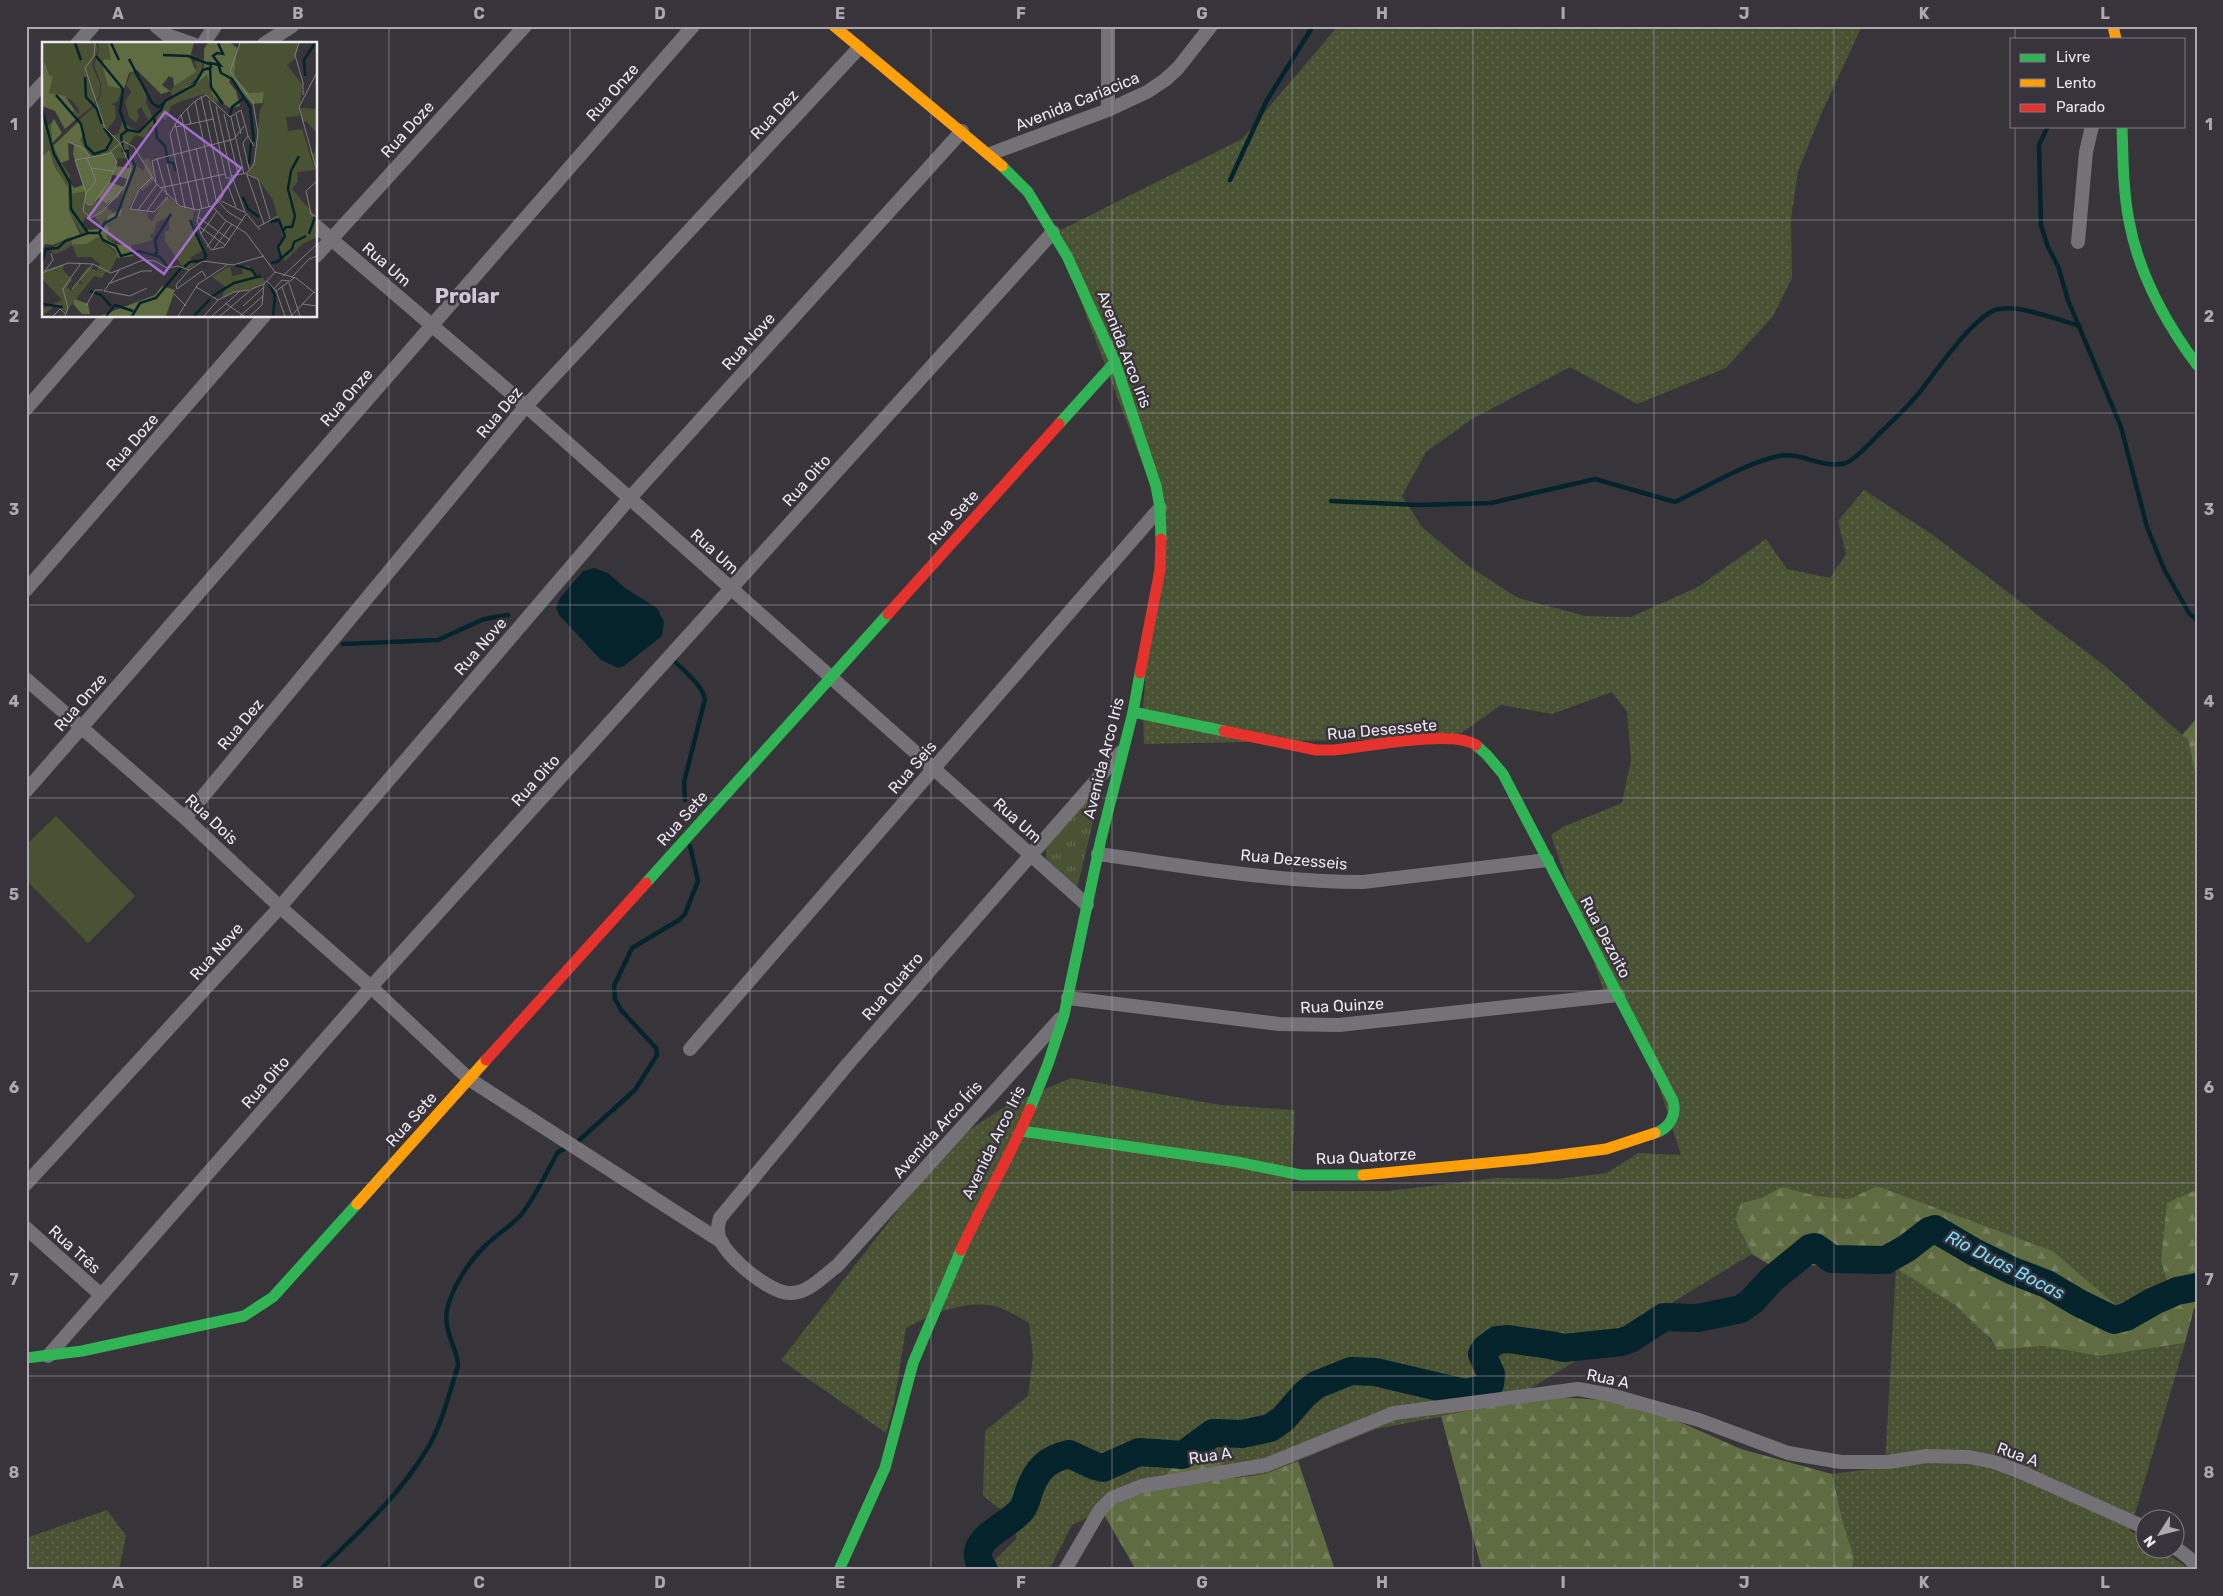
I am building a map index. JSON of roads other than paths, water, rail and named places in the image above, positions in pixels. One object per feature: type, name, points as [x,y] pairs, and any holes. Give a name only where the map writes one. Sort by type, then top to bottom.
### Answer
[{"type":"street","points":[[79,42],[93,26]]},
{"type":"street","points":[[156,26],[167,35],[187,42]]},
{"type":"street","points":[[204,42],[216,26]]},
{"type":"street","points":[[267,42],[292,26]]},
{"type":"street","name":"Rua Doze","points":[[318,254],[524,26]]},
{"type":"street","name":"Rua Onze","points":[[26,791],[693,26]]},
{"type":"street","name":"Avenida Arco Iris","points":[[834,26],[990,154],[1028,192],[1077,275],[1115,362],[1149,461],[1160,508],[1160,570],[1126,746],[1098,854],[1064,1015],[1045,1072],[1021,1130],[979,1210],[913,1363],[886,1468],[839,1570]]},
{"type":"street","points":[[1108,26],[1108,110]]},
{"type":"street","name":"Avenida Cariacica","points":[[990,154],[1108,110],[1147,92],[1165,80],[1211,26]]},
{"type":"street","name":"Rua Dez","points":[[185,818],[526,406],[859,48]]},
{"type":"street","points":[[26,102],[42,84]]},
{"type":"street","points":[[2078,242],[2086,152],[2092,128]]},
{"type":"street","points":[[2122,128],[2124,186],[2129,222],[2140,264],[2156,303],[2176,337],[2197,365]]},
{"type":"street","name":"Rua Nove","points":[[26,1184],[280,907],[630,499],[962,131]]},
{"type":"street","name":"Rua Um","points":[[318,228],[526,406],[1087,905]]},
{"type":"street","name":"Rua Oito","points":[[48,1356],[371,988],[1053,232]]},
{"type":"street","points":[[26,258],[42,240]]},
{"type":"street","points":[[26,409],[106,318]]},
{"type":"street","name":"Rua Doze","points":[[26,590],[262,318]]},
{"type":"street","name":"Rua Sete","points":[[26,1358],[48,1356],[236,1318],[258,1309],[273,1297],[1115,362]]},
{"type":"street","name":"Rua Seis","points":[[690,1049],[1160,508]]},
{"type":"street","name":"Rua Dois","points":[[26,679],[185,818],[280,907],[371,988],[468,1080],[722,1242]]},
{"type":"street","name":"Rua Desessete","points":[[1133,712],[1316,750],[1334,750],[1444,739],[1466,740],[1486,752],[1503,774]]},
{"type":"street","name":"Rua Quatro","points":[[722,1242],[719,1238],[717,1226],[720,1218],[847,1065],[1126,746]]},
{"type":"street","name":"Rua Dezoito","points":[[1503,774],[1546,860],[1673,1101],[1675,1108],[1673,1115]]},
{"type":"street","name":"Rua Dezesseis","points":[[1098,854],[1286,879],[1335,882],[1363,882],[1546,860]]},
{"type":"street","name":"Rua Quinze","points":[[1068,998],[1279,1024],[1339,1026],[1618,995]]},
{"type":"street","name":"Avenida Arco Íris","points":[[722,1242],[735,1260],[759,1281],[790,1294],[807,1290],[837,1266],[1064,1015]]},
{"type":"street","name":"Rua Quatorze","points":[[1021,1130],[1236,1162],[1301,1175],[1333,1176],[1364,1175],[1510,1161],[1606,1149],[1661,1131],[1670,1123],[1673,1115]]},
{"type":"street","name":"Rua Três","points":[[26,1228],[101,1296]]},
{"type":"street","name":"Rua A","points":[[1065,1570],[1100,1510],[1107,1502],[1142,1486],[1266,1465],[1394,1412],[1578,1389],[1610,1395],[1699,1420],[1788,1453],[1841,1462],[1888,1462],[1926,1456],[1969,1457],[1994,1462],[2021,1472],[2136,1524]]},
{"type":"street","points":[[2186,1556],[2197,1567]]},
{"type":"water","points":[[594,568],[608,573],[625,588],[657,608],[664,622],[662,636],[624,666],[618,668],[601,660],[559,615],[556,608],[560,598],[583,571]]},
{"type":"waterway","points":[[1230,180],[1267,100],[1313,26]]},
{"type":"waterway","points":[[2047,128],[2039,145],[2041,225],[2048,247],[2058,266],[2068,300],[2121,427],[2147,527],[2164,569],[2189,613],[2197,620]]},
{"type":"waterway","points":[[1331,501],[1418,505],[1491,503],[1595,479],[1675,502],[1726,476],[1779,456],[1795,456],[1821,463],[1838,465],[1850,461],[1860,453],[1906,408],[1967,332],[1989,313],[1999,309],[2018,309],[2080,326]]},
{"type":"waterway","points":[[343,644],[438,640],[484,619],[508,615]]},
{"type":"waterway","points":[[672,659],[696,683],[705,699],[684,782],[685,800]]},
{"type":"waterway","points":[[575,1144],[635,1090],[657,1055],[656,1048],[621,1010],[615,999],[614,986],[632,948],[679,920],[685,914],[698,881],[690,846]]},
{"type":"waterway","points":[[320,1570],[391,1498],[427,1449],[441,1419],[458,1366],[446,1318],[449,1301],[453,1292],[462,1275],[480,1251],[521,1215],[558,1152],[568,1147]]},
{"type":"waterway","name":"Rio Duas Bocas","points":[[984,1570],[979,1559],[979,1550],[983,1542],[1016,1516],[1022,1509],[1039,1471],[1049,1462],[1061,1456],[1069,1454],[1103,1468],[1139,1452],[1183,1455],[1213,1433],[1242,1434],[1270,1428],[1283,1419],[1304,1395],[1316,1385],[1351,1371],[1375,1372],[1465,1393],[1486,1388],[1490,1384],[1491,1374],[1482,1354],[1485,1349],[1497,1340],[1508,1339],[1564,1348],[1621,1342],[1630,1339],[1664,1317],[1698,1318],[1741,1309],[1752,1301],[1771,1280],[1810,1248],[1815,1247],[1832,1259],[1886,1260],[1907,1248],[1929,1231],[1935,1229],[1974,1252],[2013,1271],[2047,1284],[2079,1303],[2114,1320],[2126,1317],[2154,1301],[2177,1291],[2197,1287]]},
{"type":"district","name":"Prolar","points":[[467,296]]}]
